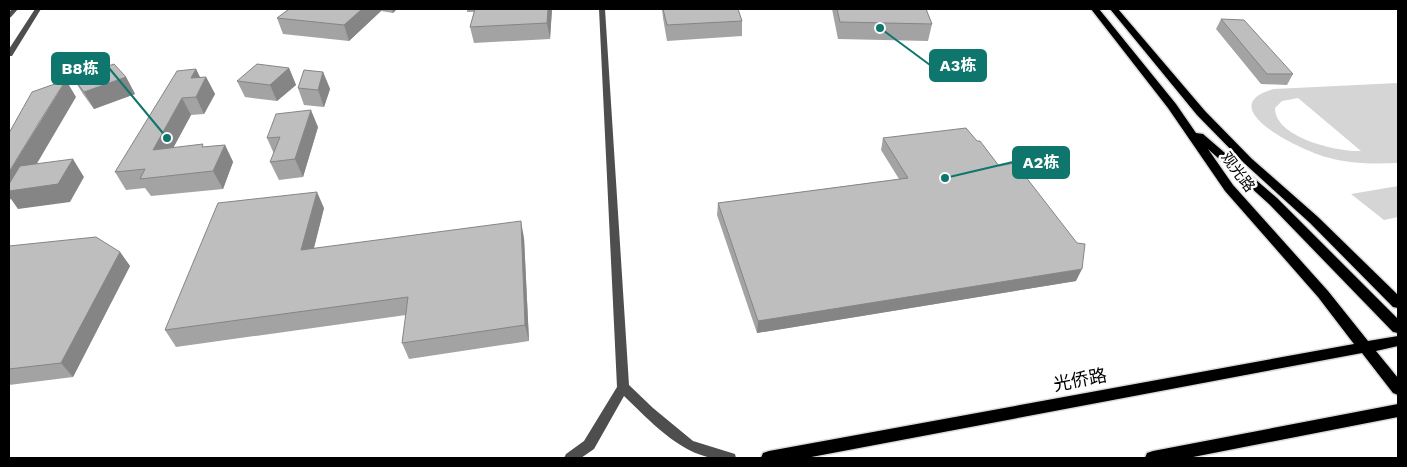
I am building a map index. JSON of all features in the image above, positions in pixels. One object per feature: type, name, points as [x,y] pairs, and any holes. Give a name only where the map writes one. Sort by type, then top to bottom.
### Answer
[{"type":"main road","name":"观光路","points":[[1095,9],[1184,123],[1229,188],[1366,347],[1398,389]]},
{"type":"main road","name":"观光路","points":[[1114,9],[1221,134],[1368,271],[1398,302]]},
{"type":"main road","points":[[1184,123],[1273,201],[1398,328]]},
{"type":"main road","name":"光侨路","points":[[769,458],[1398,341]]},
{"type":"main road","points":[[1153,458],[1398,410]]},
{"type":"street","points":[[9,16],[15,9]]},
{"type":"street","points":[[9,54],[38,9]]},
{"type":"street","points":[[571,458],[589,445],[623,387],[602,9]]},
{"type":"street","points":[[623,387],[649,412],[689,445],[730,458]]},
{"type":"shaded area","points":[[1398,83],[1398,163],[1344,161],[1314,153],[1282,138],[1267,128],[1256,117],[1251,106],[1257,97],[1274,89]],"holes":[[[1298,98],[1361,151],[1324,146],[1296,135],[1285,128],[1278,119],[1275,108],[1282,101]]]},
{"type":"shaded area","points":[[1398,186],[1398,217],[1384,220],[1351,194]]},
{"type":"building","points":[[289,9],[362,9],[344,25],[277,18]]},
{"type":"building","points":[[475,9],[548,9],[547,23],[470,27]]},
{"type":"building","points":[[663,9],[738,9],[742,21],[667,25]]},
{"type":"building","points":[[837,9],[926,9],[932,24],[840,22]]},
{"type":"building","points":[[1221,19],[1244,20],[1293,74],[1267,74]]},
{"type":"building","points":[[114,64],[126,77],[84,92],[73,78]]},
{"type":"building","points":[[257,64],[289,68],[270,85],[237,81]]},
{"type":"building","points":[[196,69],[191,78],[206,77],[196,97],[182,98],[153,150],[203,144],[202,147],[225,145],[213,171],[140,179],[145,169],[115,172],[177,71]]},
{"type":"building","points":[[304,70],[323,72],[318,90],[298,88]]},
{"type":"building","points":[[66,80],[9,172],[9,133],[32,92]]},
{"type":"building","points":[[311,110],[295,159],[270,162],[280,137],[267,138],[276,114]]},
{"type":"building","points":[[966,128],[977,141],[980,141],[999,166],[1015,163],[1077,243],[1085,244],[1082,269],[758,321],[718,203],[908,178],[883,138]]},
{"type":"building","points":[[73,159],[58,184],[9,191],[9,184],[20,166]]},
{"type":"building","points":[[317,192],[301,250],[521,221],[525,325],[402,343],[408,297],[165,330],[218,203]]},
{"type":"building","points":[[96,237],[120,252],[61,363],[9,369],[9,246]]},
{"type":"place","name":"A3栋","points":[[880,28]]},
{"type":"place","name":"B8栋","points":[[167,138]]},
{"type":"place","name":"A2栋","points":[[945,178]]}]
